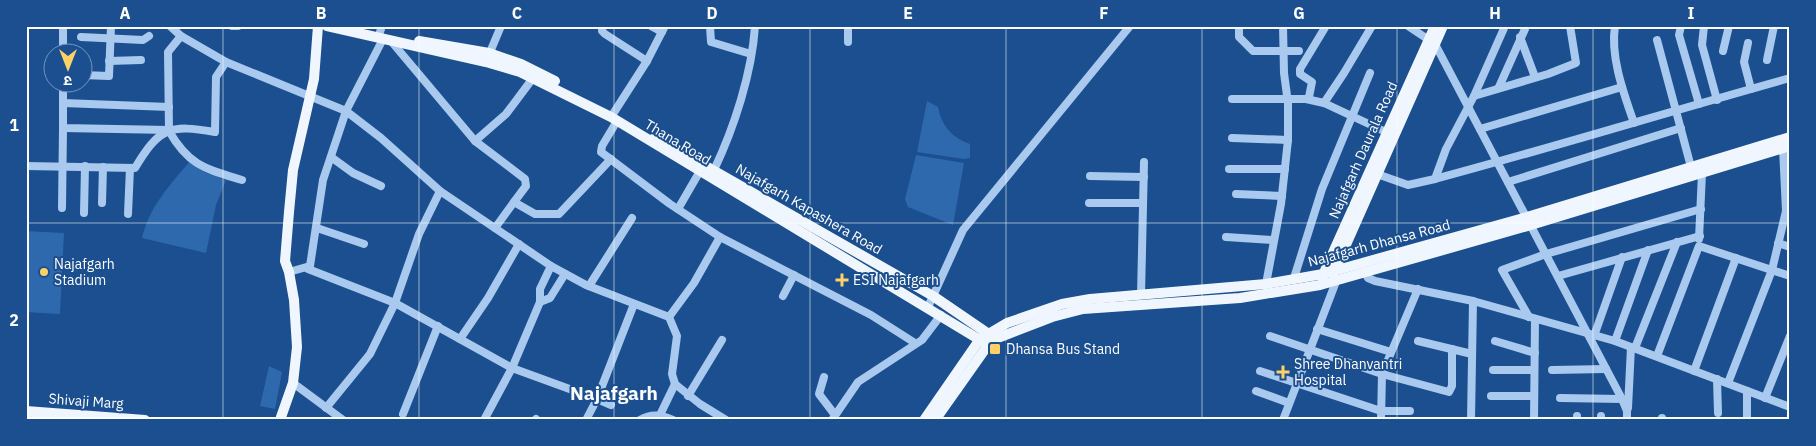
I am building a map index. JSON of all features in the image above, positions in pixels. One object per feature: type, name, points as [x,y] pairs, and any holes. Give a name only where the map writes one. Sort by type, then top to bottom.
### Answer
[{"type":"main road","points":[[280,420],[293,383],[297,329],[290,272],[285,261],[293,170],[310,96],[316,61],[318,26]]},
{"type":"main road","name":"Thana Road","points":[[327,26],[487,57],[614,116],[700,171],[940,315],[988,340]]},
{"type":"main road","points":[[352,26],[383,36]]},
{"type":"main road","name":"Najafgarh Daurala Road","points":[[1331,277],[1377,174],[1432,42],[1435,26]]},
{"type":"main road","name":"Najafgarh Daurala Road","points":[[1331,277],[1386,132],[1432,42],[1443,26]]},
{"type":"main road","name":"Najafgarh Kapashera Road","points":[[487,57],[520,64],[714,170],[933,296],[988,340]]},
{"type":"main road","name":"Najafgarh Dhansa Road","points":[[988,340],[1047,308],[1062,304],[1266,284],[1294,278],[1331,277],[1364,271],[1529,221],[1690,167],[1790,137]]},
{"type":"main road","name":"Najafgarh Dhansa Road","points":[[988,340],[1052,316],[1083,310],[1240,298],[1319,285],[1331,277],[1702,173],[1786,147]]},
{"type":"main road","points":[[924,420],[988,340]]},
{"type":"main road","points":[[936,420],[988,340]]},
{"type":"main road","name":"Shivaji Marg","points":[[26,411],[145,420]]},
{"type":"main road","name":"Shivaji Marg","points":[[26,420],[34,420]]},
{"type":"street","points":[[63,26],[63,42]]},
{"type":"street","points":[[92,76],[109,76],[110,26]]},
{"type":"street","points":[[170,26],[181,36],[226,62],[346,111],[381,138],[440,191],[551,266],[590,286],[669,317],[677,336],[672,379],[688,396],[726,420]]},
{"type":"street","points":[[232,26],[238,26]]},
{"type":"street","points":[[487,57],[501,26]]},
{"type":"street","points":[[651,26],[663,29],[647,62],[614,116],[600,149],[678,209],[720,238],[871,315],[915,342]]},
{"type":"street","points":[[710,26],[711,42],[751,54]]},
{"type":"street","points":[[714,170],[733,124],[751,54],[754,26]]},
{"type":"street","points":[[848,26],[848,42]]},
{"type":"street","points":[[928,307],[963,230],[1130,26]]},
{"type":"street","points":[[1239,26],[1239,37],[1253,51],[1299,51]]},
{"type":"street","points":[[1266,284],[1282,196],[1288,140],[1288,98],[1284,73],[1283,26]]},
{"type":"street","points":[[1306,99],[1309,96],[1312,82],[1300,74],[1300,69],[1326,26]]},
{"type":"street","points":[[1324,103],[1344,74],[1372,26]]},
{"type":"street","points":[[1408,26],[1432,42],[1590,335],[1622,399],[1628,417]]},
{"type":"street","points":[[1435,179],[1446,149],[1474,96],[1506,26]]},
{"type":"street","points":[[1474,96],[1576,63],[1570,26]]},
{"type":"street","points":[[1616,26],[1614,39],[1622,87],[1634,123]]},
{"type":"street","points":[[1681,26],[1679,35],[1699,104]]},
{"type":"street","points":[[1704,26],[1702,45],[1717,100]]},
{"type":"street","points":[[1723,51],[1729,26]]},
{"type":"street","points":[[1767,60],[1774,26]]},
{"type":"street","points":[[600,27],[606,34],[647,62]]},
{"type":"street","points":[[1499,87],[1524,28]]},
{"type":"street","points":[[81,37],[143,40],[149,36]]},
{"type":"street","points":[[181,36],[168,52],[169,131],[174,141],[203,169],[242,180]]},
{"type":"street","points":[[308,269],[317,228],[321,189],[331,156],[346,111],[383,36],[475,141],[526,179],[526,186],[495,228]]},
{"type":"street","points":[[1520,37],[1535,77]]},
{"type":"street","points":[[1657,40],[1690,167]]},
{"type":"street","points":[[1748,43],[1744,62],[1751,89]]},
{"type":"street","points":[[109,61],[141,60]]},
{"type":"street","points":[[63,128],[169,131],[185,127],[215,132],[216,77],[226,62]]},
{"type":"street","points":[[1294,278],[1322,189],[1370,73]]},
{"type":"street","points":[[475,141],[506,114],[532,78]]},
{"type":"street","points":[[1377,174],[1408,185],[1435,179],[1498,163],[1790,78]]},
{"type":"street","points":[[1480,129],[1622,87]]},
{"type":"street","points":[[62,208],[63,92]]},
{"type":"street","points":[[1232,99],[1306,99],[1324,103],[1352,118],[1386,132]]},
{"type":"street","points":[[63,103],[169,107]]},
{"type":"street","points":[[1508,182],[1681,128]]},
{"type":"street","points":[[26,166],[135,168],[150,144],[169,131]]},
{"type":"street","points":[[1232,138],[1288,140]]},
{"type":"street","points":[[1728,383],[1772,270],[1788,210],[1786,147]]},
{"type":"street","points":[[331,156],[353,173],[381,186]]},
{"type":"street","points":[[514,202],[535,214],[559,214],[611,159]]},
{"type":"street","points":[[1142,295],[1144,162]]},
{"type":"street","points":[[84,213],[85,166]]},
{"type":"street","points":[[102,203],[103,167]]},
{"type":"street","points":[[128,214],[130,168]]},
{"type":"street","points":[[1228,169],[1285,169]]},
{"type":"street","points":[[678,209],[700,171]]},
{"type":"street","points":[[1657,356],[1699,246],[1702,173]]},
{"type":"street","points":[[1090,176],[1144,178]]},
{"type":"street","points":[[326,408],[370,354],[395,303],[419,234],[440,191]]},
{"type":"street","points":[[1236,194],[1282,196]]},
{"type":"street","points":[[1089,203],[1143,203]]},
{"type":"street","points":[[1534,420],[1535,353],[1532,318],[1502,270],[1546,254],[1701,209]]},
{"type":"street","points":[[590,286],[632,218]]},
{"type":"street","points":[[317,228],[364,244]]},
{"type":"street","points":[[1558,276],[1700,236]]},
{"type":"street","points":[[1226,237],[1273,240]]},
{"type":"street","points":[[669,317],[694,284],[720,238]]},
{"type":"street","points":[[1628,417],[1633,347],[1677,242]]},
{"type":"street","points":[[1778,243],[1790,247]]},
{"type":"street","points":[[460,339],[488,298],[519,244]]},
{"type":"street","points":[[1699,246],[1790,276]]},
{"type":"street","points":[[1615,341],[1648,250]]},
{"type":"street","points":[[1590,335],[1622,258]]},
{"type":"street","points":[[1694,371],[1736,258]]},
{"type":"street","points":[[484,420],[512,368],[540,302],[540,290],[551,266]]},
{"type":"street","points":[[290,272],[308,269],[395,303],[512,368],[611,405]]},
{"type":"street","points":[[1364,271],[1371,279],[1473,301],[1615,341],[1790,407]]},
{"type":"street","points":[[540,302],[550,298],[565,274]]},
{"type":"street","points":[[782,296],[794,275]]},
{"type":"street","points":[[1283,420],[1317,329],[1331,277]]},
{"type":"street","points":[[1381,420],[1382,374],[1418,289]]},
{"type":"street","points":[[1471,420],[1473,301]]},
{"type":"street","points":[[586,420],[597,399],[634,304]]},
{"type":"street","points":[[824,377],[819,394],[833,417],[858,382],[925,337],[940,315]]},
{"type":"street","points":[[403,414],[438,326]]},
{"type":"street","points":[[1317,329],[1391,352]]},
{"type":"street","points":[[1270,336],[1382,374],[1449,392],[1452,386],[1452,350]]},
{"type":"street","points":[[1765,398],[1790,336]]},
{"type":"street","points":[[688,396],[722,340]]},
{"type":"street","points":[[1418,341],[1472,354]]},
{"type":"street","points":[[1495,341],[1535,353]]},
{"type":"street","points":[[1552,370],[1606,369]]},
{"type":"street","points":[[1492,370],[1534,370]]},
{"type":"street","points":[[1260,371],[1381,411],[1410,411]]},
{"type":"street","points":[[1717,380],[1718,413]]},
{"type":"street","points":[[293,383],[343,420]]},
{"type":"street","points":[[660,414],[675,384]]},
{"type":"street","points":[[1256,391],[1289,403]]},
{"type":"street","points":[[1747,391],[1747,420]]},
{"type":"street","points":[[1491,396],[1534,396]]},
{"type":"street","points":[[1560,398],[1622,399]]},
{"type":"street","points":[[640,420],[648,416],[660,414],[673,420]]},
{"type":"shaded area","points":[[927,101],[938,107],[939,114],[948,130],[970,144],[970,158],[964,159],[917,152]]},
{"type":"shaded area","points":[[916,155],[964,163],[953,225],[908,207],[905,199]]},
{"type":"shaded area","points":[[190,161],[204,172],[226,180],[216,205],[206,253],[142,238],[155,206]]},
{"type":"shaded area","name":"Najafgarh Stadium","points":[[26,231],[64,233],[60,314],[26,312]]},
{"type":"shaded area","points":[[269,366],[282,372],[275,409],[260,406]]},
{"type":"place","name":"Najafgarh Stadium","points":[[44,272]]},
{"type":"place","name":"ESI Najafgarh","points":[[842,280]]},
{"type":"place","name":"Dhansa Bus Stand","points":[[995,349]]},
{"type":"place","name":"Shree Dhanvantri Hospital","points":[[1283,372]]},
{"type":"district","name":"Najafgarh","points":[[614,393]]}]
